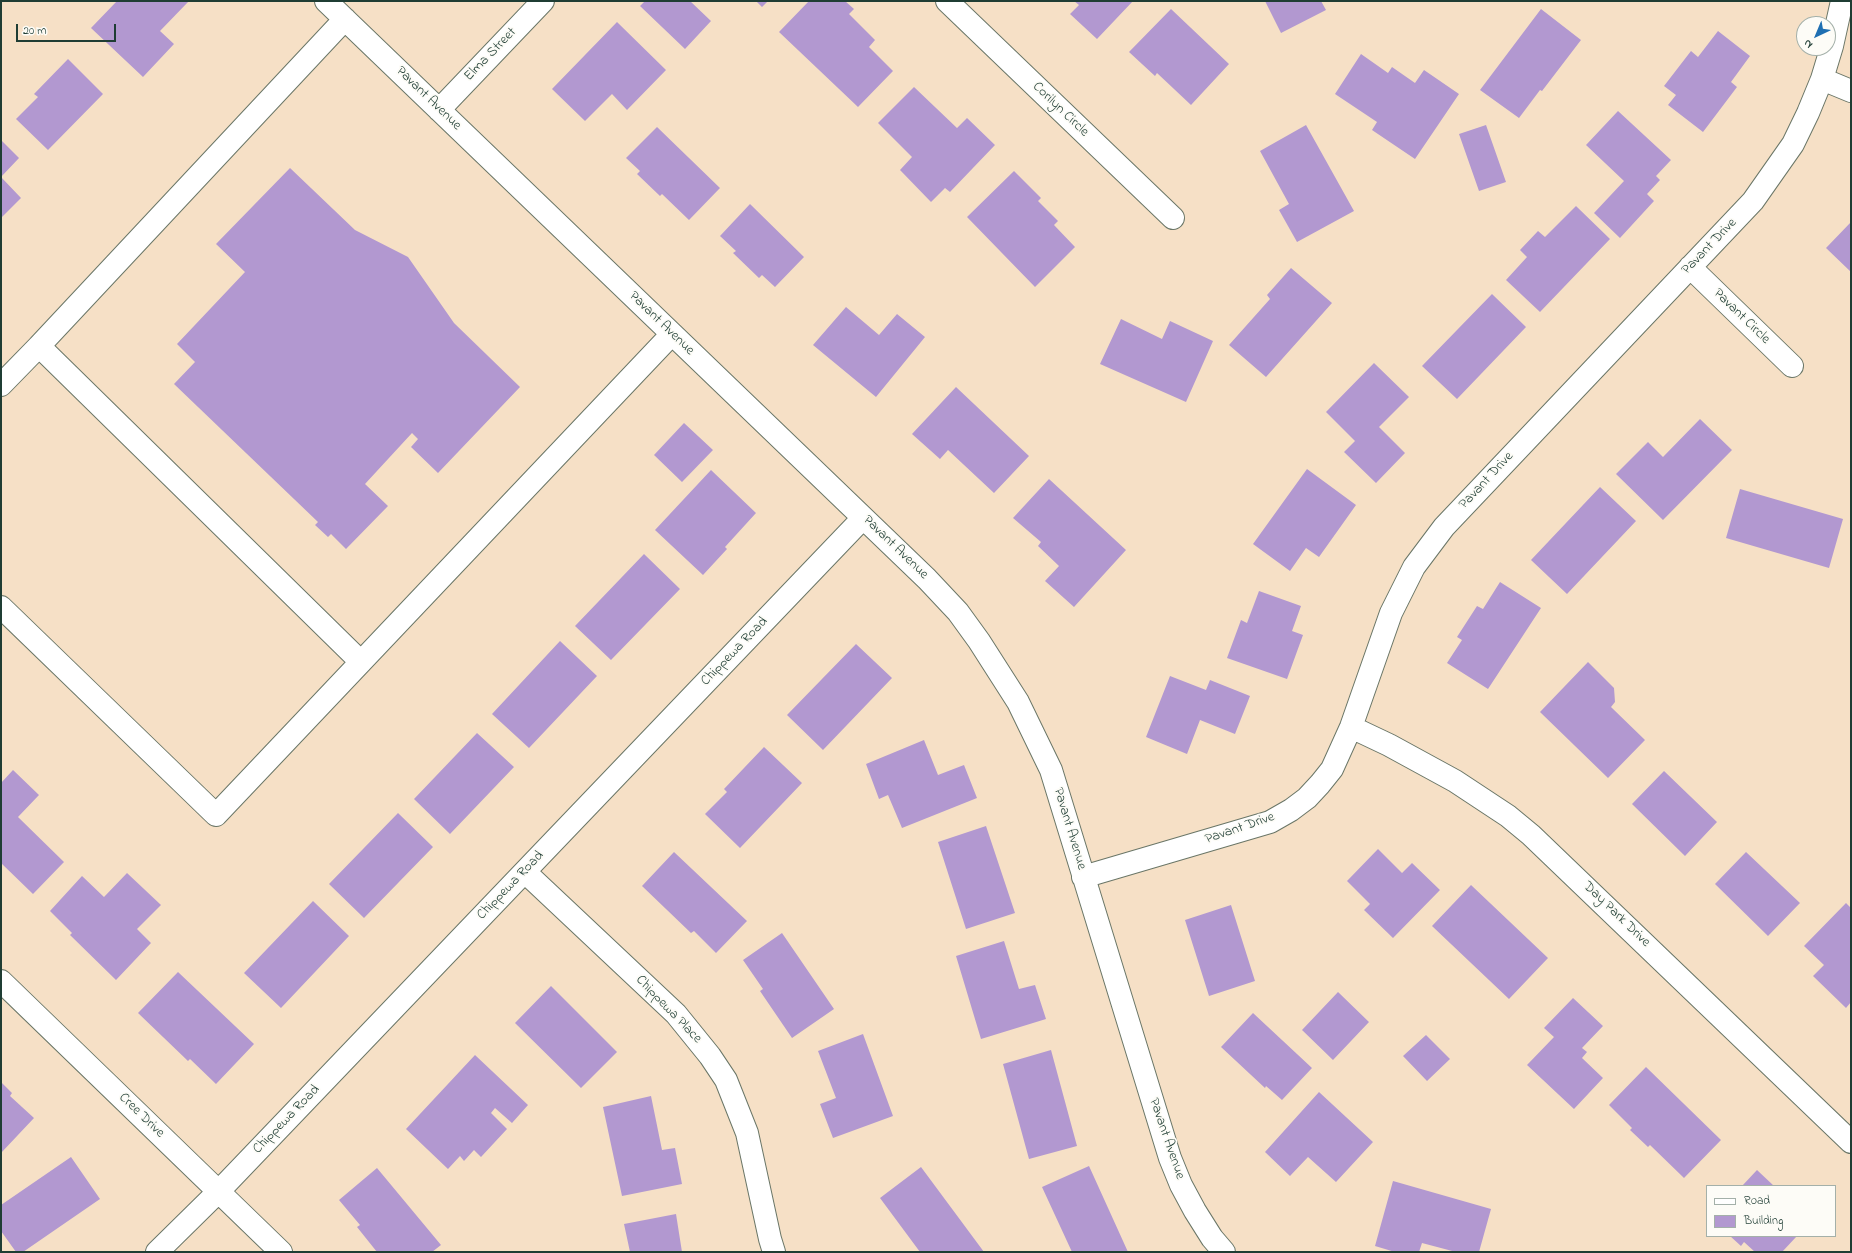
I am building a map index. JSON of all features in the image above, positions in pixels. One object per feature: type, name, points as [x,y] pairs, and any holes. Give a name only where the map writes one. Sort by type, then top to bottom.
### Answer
[{"type":"street","name":"Pavant Avenue","points":[[326,1],[927,579],[958,612],[1011,690],[1051,770],[1170,1158],[1181,1185],[1195,1211],[1212,1238],[1224,1252]]},
{"type":"street","name":"Elma Street","points":[[439,110],[543,1]]},
{"type":"street","name":"Corilyn Circle","points":[[947,1],[1173,218]]},
{"type":"street","name":"Pavant Drive","points":[[1084,877],[1270,822],[1291,810],[1307,798],[1320,784],[1332,769],[1351,728],[1391,613],[1414,567],[1428,546],[1459,511],[1753,201],[1793,144],[1822,78],[1832,46],[1842,1]]},
{"type":"street","points":[[1,385],[345,19]]},
{"type":"street","points":[[1822,78],[1851,91]]},
{"type":"street","name":"Pavant Circle","points":[[1690,267],[1792,366]]},
{"type":"street","points":[[1,607],[216,815],[672,334]]},
{"type":"street","points":[[39,346],[361,662]]},
{"type":"street","name":"Chippewa Road","points":[[157,1252],[219,1191],[863,518]]},
{"type":"street","name":"Day Park Drive","points":[[1351,728],[1389,745],[1455,781],[1508,816],[1531,835],[1851,1142]]},
{"type":"street","name":"Chippewa Place","points":[[525,872],[676,1014],[710,1056],[726,1080],[747,1133],[774,1252]]},
{"type":"street","name":"Cree Drive","points":[[1,981],[281,1252]]},
{"type":"building","points":[[117,1],[189,1],[160,31],[174,44],[143,77],[91,28]]},
{"type":"building","points":[[645,1],[690,1],[711,21],[685,49],[640,6]]},
{"type":"building","points":[[756,1],[768,1],[762,7]]},
{"type":"building","points":[[809,1],[845,1],[854,9],[849,14],[875,40],[869,47],[893,71],[858,107],[779,32]]},
{"type":"building","points":[[1074,1],[1133,1],[1097,39],[1070,14],[1079,5]]},
{"type":"building","points":[[1265,1],[1321,1],[1326,10],[1281,33]]},
{"type":"building","points":[[1171,9],[1229,64],[1191,105],[1157,73],[1155,76],[1129,52]]},
{"type":"building","points":[[1541,9],[1581,40],[1542,91],[1540,90],[1519,118],[1480,90]]},
{"type":"building","points":[[617,22],[666,70],[627,110],[612,94],[585,121],[552,89]]},
{"type":"building","points":[[1718,31],[1750,56],[1731,82],[1737,87],[1703,132],[1668,105],[1676,95],[1664,86],[1691,51],[1698,57]]},
{"type":"building","points":[[1361,54],[1388,73],[1392,67],[1415,83],[1424,70],[1459,94],[1415,159],[1372,130],[1377,122],[1335,94]]},
{"type":"building","points":[[68,59],[103,94],[48,150],[16,119],[38,97],[34,94]]},
{"type":"building","points":[[914,87],[957,128],[967,118],[995,145],[950,192],[945,188],[931,202],[900,170],[912,157],[878,123]]},
{"type":"building","points":[[1618,111],[1671,160],[1656,176],[1660,180],[1647,194],[1654,201],[1620,238],[1594,213],[1624,181],[1586,145]]},
{"type":"building","points":[[1306,125],[1354,211],[1297,242],[1279,210],[1289,204],[1260,151]]},
{"type":"building","points":[[1486,125],[1506,182],[1479,191],[1459,134]]},
{"type":"building","points":[[657,127],[720,188],[689,220],[662,194],[660,196],[637,174],[640,171],[626,158]]},
{"type":"building","points":[[1,140],[19,158],[1,177]]},
{"type":"building","points":[[290,168],[355,230],[408,257],[454,323],[520,387],[438,473],[411,447],[418,439],[412,433],[365,484],[388,506],[346,549],[331,534],[328,537],[315,525],[318,522],[174,384],[195,362],[177,344],[245,272],[216,244]]},
{"type":"building","points":[[1014,171],[1041,198],[1038,201],[1058,221],[1054,225],[1075,247],[1035,287],[967,217]]},
{"type":"building","points":[[1,177],[21,198],[1,218]]},
{"type":"building","points":[[750,204],[804,257],[775,287],[762,275],[759,278],[733,253],[736,251],[720,236]]},
{"type":"building","points":[[1576,206],[1610,239],[1540,312],[1506,280],[1527,257],[1520,250],[1538,231],[1545,237]]},
{"type":"building","points":[[1851,222],[1851,272],[1826,248]]},
{"type":"building","points":[[1291,268],[1332,303],[1266,377],[1229,345],[1270,299],[1267,295]]},
{"type":"building","points":[[1492,294],[1526,327],[1457,399],[1422,366]]},
{"type":"building","points":[[846,307],[879,335],[897,314],[925,337],[876,397],[813,345]]},
{"type":"building","points":[[1121,319],[1162,339],[1170,321],[1213,341],[1186,402],[1100,364]]},
{"type":"building","points":[[1374,363],[1409,397],[1379,427],[1405,453],[1376,483],[1344,452],[1355,441],[1326,412]]},
{"type":"building","points":[[956,387],[1029,456],[994,493],[948,450],[940,459],[912,434]]},
{"type":"building","points":[[1700,419],[1732,450],[1663,520],[1616,474],[1648,442],[1663,457]]},
{"type":"building","points":[[684,423],[713,450],[682,482],[654,455]]},
{"type":"building","points":[[1307,469],[1356,505],[1319,557],[1306,548],[1290,571],[1253,544]]},
{"type":"building","points":[[711,470],[756,513],[725,547],[727,549],[703,575],[655,530]]},
{"type":"building","points":[[1049,479],[1126,550],[1074,607],[1045,581],[1059,566],[1038,546],[1041,542],[1013,518]]},
{"type":"building","points":[[1600,487],[1636,521],[1567,594],[1531,560]]},
{"type":"building","points":[[1740,489],[1843,519],[1829,568],[1726,538]]},
{"type":"building","points":[[644,554],[680,589],[611,660],[575,626]]},
{"type":"building","points":[[1500,582],[1541,608],[1488,689],[1447,663],[1462,640],[1457,637],[1477,606],[1483,609]]},
{"type":"building","points":[[1259,591],[1301,606],[1292,631],[1303,635],[1287,679],[1227,658],[1241,620],[1247,623]]},
{"type":"building","points":[[560,641],[597,676],[529,748],[492,714]]},
{"type":"building","points":[[856,644],[892,678],[823,750],[787,715]]},
{"type":"building","points":[[1588,662],[1614,688],[1615,702],[1611,707],[1645,740],[1608,778],[1540,712]]},
{"type":"building","points":[[1170,676],[1206,690],[1210,680],[1250,696],[1235,734],[1200,720],[1187,754],[1146,737]]},
{"type":"building","points":[[477,733],[514,767],[450,834],[414,799]]},
{"type":"building","points":[[924,740],[938,775],[964,765],[977,798],[902,828],[888,795],[879,799],[866,764]]},
{"type":"building","points":[[764,747],[802,783],[740,848],[705,814],[727,792],[724,789]]},
{"type":"building","points":[[13,770],[39,795],[18,817],[64,862],[33,894],[1,863],[1,783]]},
{"type":"building","points":[[1664,771],[1717,822],[1685,856],[1632,804]]},
{"type":"building","points":[[398,813],[433,847],[364,918],[329,884]]},
{"type":"building","points":[[986,826],[1015,913],[966,929],[938,842]]},
{"type":"building","points":[[1378,849],[1402,873],[1412,863],[1440,890],[1393,938],[1364,910],[1370,904],[1347,881]]},
{"type":"building","points":[[674,852],[747,921],[716,953],[694,931],[691,933],[642,886]]},
{"type":"building","points":[[1746,852],[1800,903],[1768,936],[1715,884]]},
{"type":"building","points":[[127,873],[161,905],[137,929],[151,943],[116,980],[70,935],[72,933],[50,911],[82,876],[104,897]]},
{"type":"building","points":[[1471,885],[1548,958],[1509,999],[1432,926]]},
{"type":"building","points":[[313,901],[349,936],[281,1008],[244,973]]},
{"type":"building","points":[[1846,903],[1851,908],[1851,1002],[1846,1008],[1813,976],[1824,965],[1804,946]]},
{"type":"building","points":[[1231,905],[1255,981],[1209,996],[1185,920]]},
{"type":"building","points":[[782,933],[834,1009],[792,1038],[760,991],[763,989],[743,960]]},
{"type":"building","points":[[1004,941],[1019,989],[1035,985],[1046,1019],[981,1039],[956,956]]},
{"type":"building","points":[[178,972],[254,1044],[216,1084],[190,1059],[188,1061],[138,1013]]},
{"type":"building","points":[[551,986],[617,1052],[581,1088],[515,1023]]},
{"type":"building","points":[[1338,992],[1369,1022],[1333,1060],[1302,1030]]},
{"type":"building","points":[[1573,998],[1603,1026],[1582,1048],[1587,1052],[1582,1058],[1603,1078],[1574,1109],[1527,1065],[1554,1037],[1544,1028]]},
{"type":"building","points":[[1253,1013],[1312,1068],[1282,1100],[1266,1086],[1265,1088],[1221,1047]]},
{"type":"building","points":[[863,1034],[893,1116],[833,1138],[820,1104],[836,1098],[818,1051]]},
{"type":"building","points":[[1426,1035],[1450,1059],[1427,1081],[1403,1056]]},
{"type":"building","points":[[1051,1050],[1077,1146],[1029,1159],[1003,1064]]},
{"type":"building","points":[[475,1055],[528,1105],[512,1123],[495,1108],[491,1113],[507,1129],[481,1157],[474,1150],[464,1161],[460,1156],[448,1169],[406,1129]]},
{"type":"building","points":[[1646,1067],[1721,1140],[1684,1178],[1650,1145],[1648,1147],[1630,1130],[1632,1128],[1609,1105]]},
{"type":"building","points":[[1,1082],[12,1093],[10,1096],[34,1118],[1,1153]]},
{"type":"building","points":[[1319,1092],[1373,1142],[1336,1182],[1308,1157],[1290,1176],[1265,1152]]},
{"type":"building","points":[[651,1096],[662,1150],[675,1148],[682,1184],[622,1196],[603,1107]]},
{"type":"building","points":[[71,1157],[100,1199],[23,1252],[16,1252],[1,1231],[1,1205]]},
{"type":"building","points":[[1089,1166],[1128,1252],[1072,1252],[1042,1187]]},
{"type":"building","points":[[921,1167],[984,1252],[920,1252],[880,1198]]},
{"type":"building","points":[[377,1168],[441,1245],[432,1252],[377,1252],[357,1227],[360,1225],[339,1200]]},
{"type":"building","points":[[1757,1170],[1773,1185],[1743,1185]]},
{"type":"building","points":[[1393,1181],[1491,1209],[1479,1252],[1456,1252],[1422,1243],[1419,1252],[1395,1252],[1375,1246]]},
{"type":"building","points":[[676,1214],[682,1252],[630,1252],[624,1224]]},
{"type":"building","points":[[1731,1237],[1796,1237],[1782,1252],[1755,1252],[1744,1242],[1741,1246]]}]
